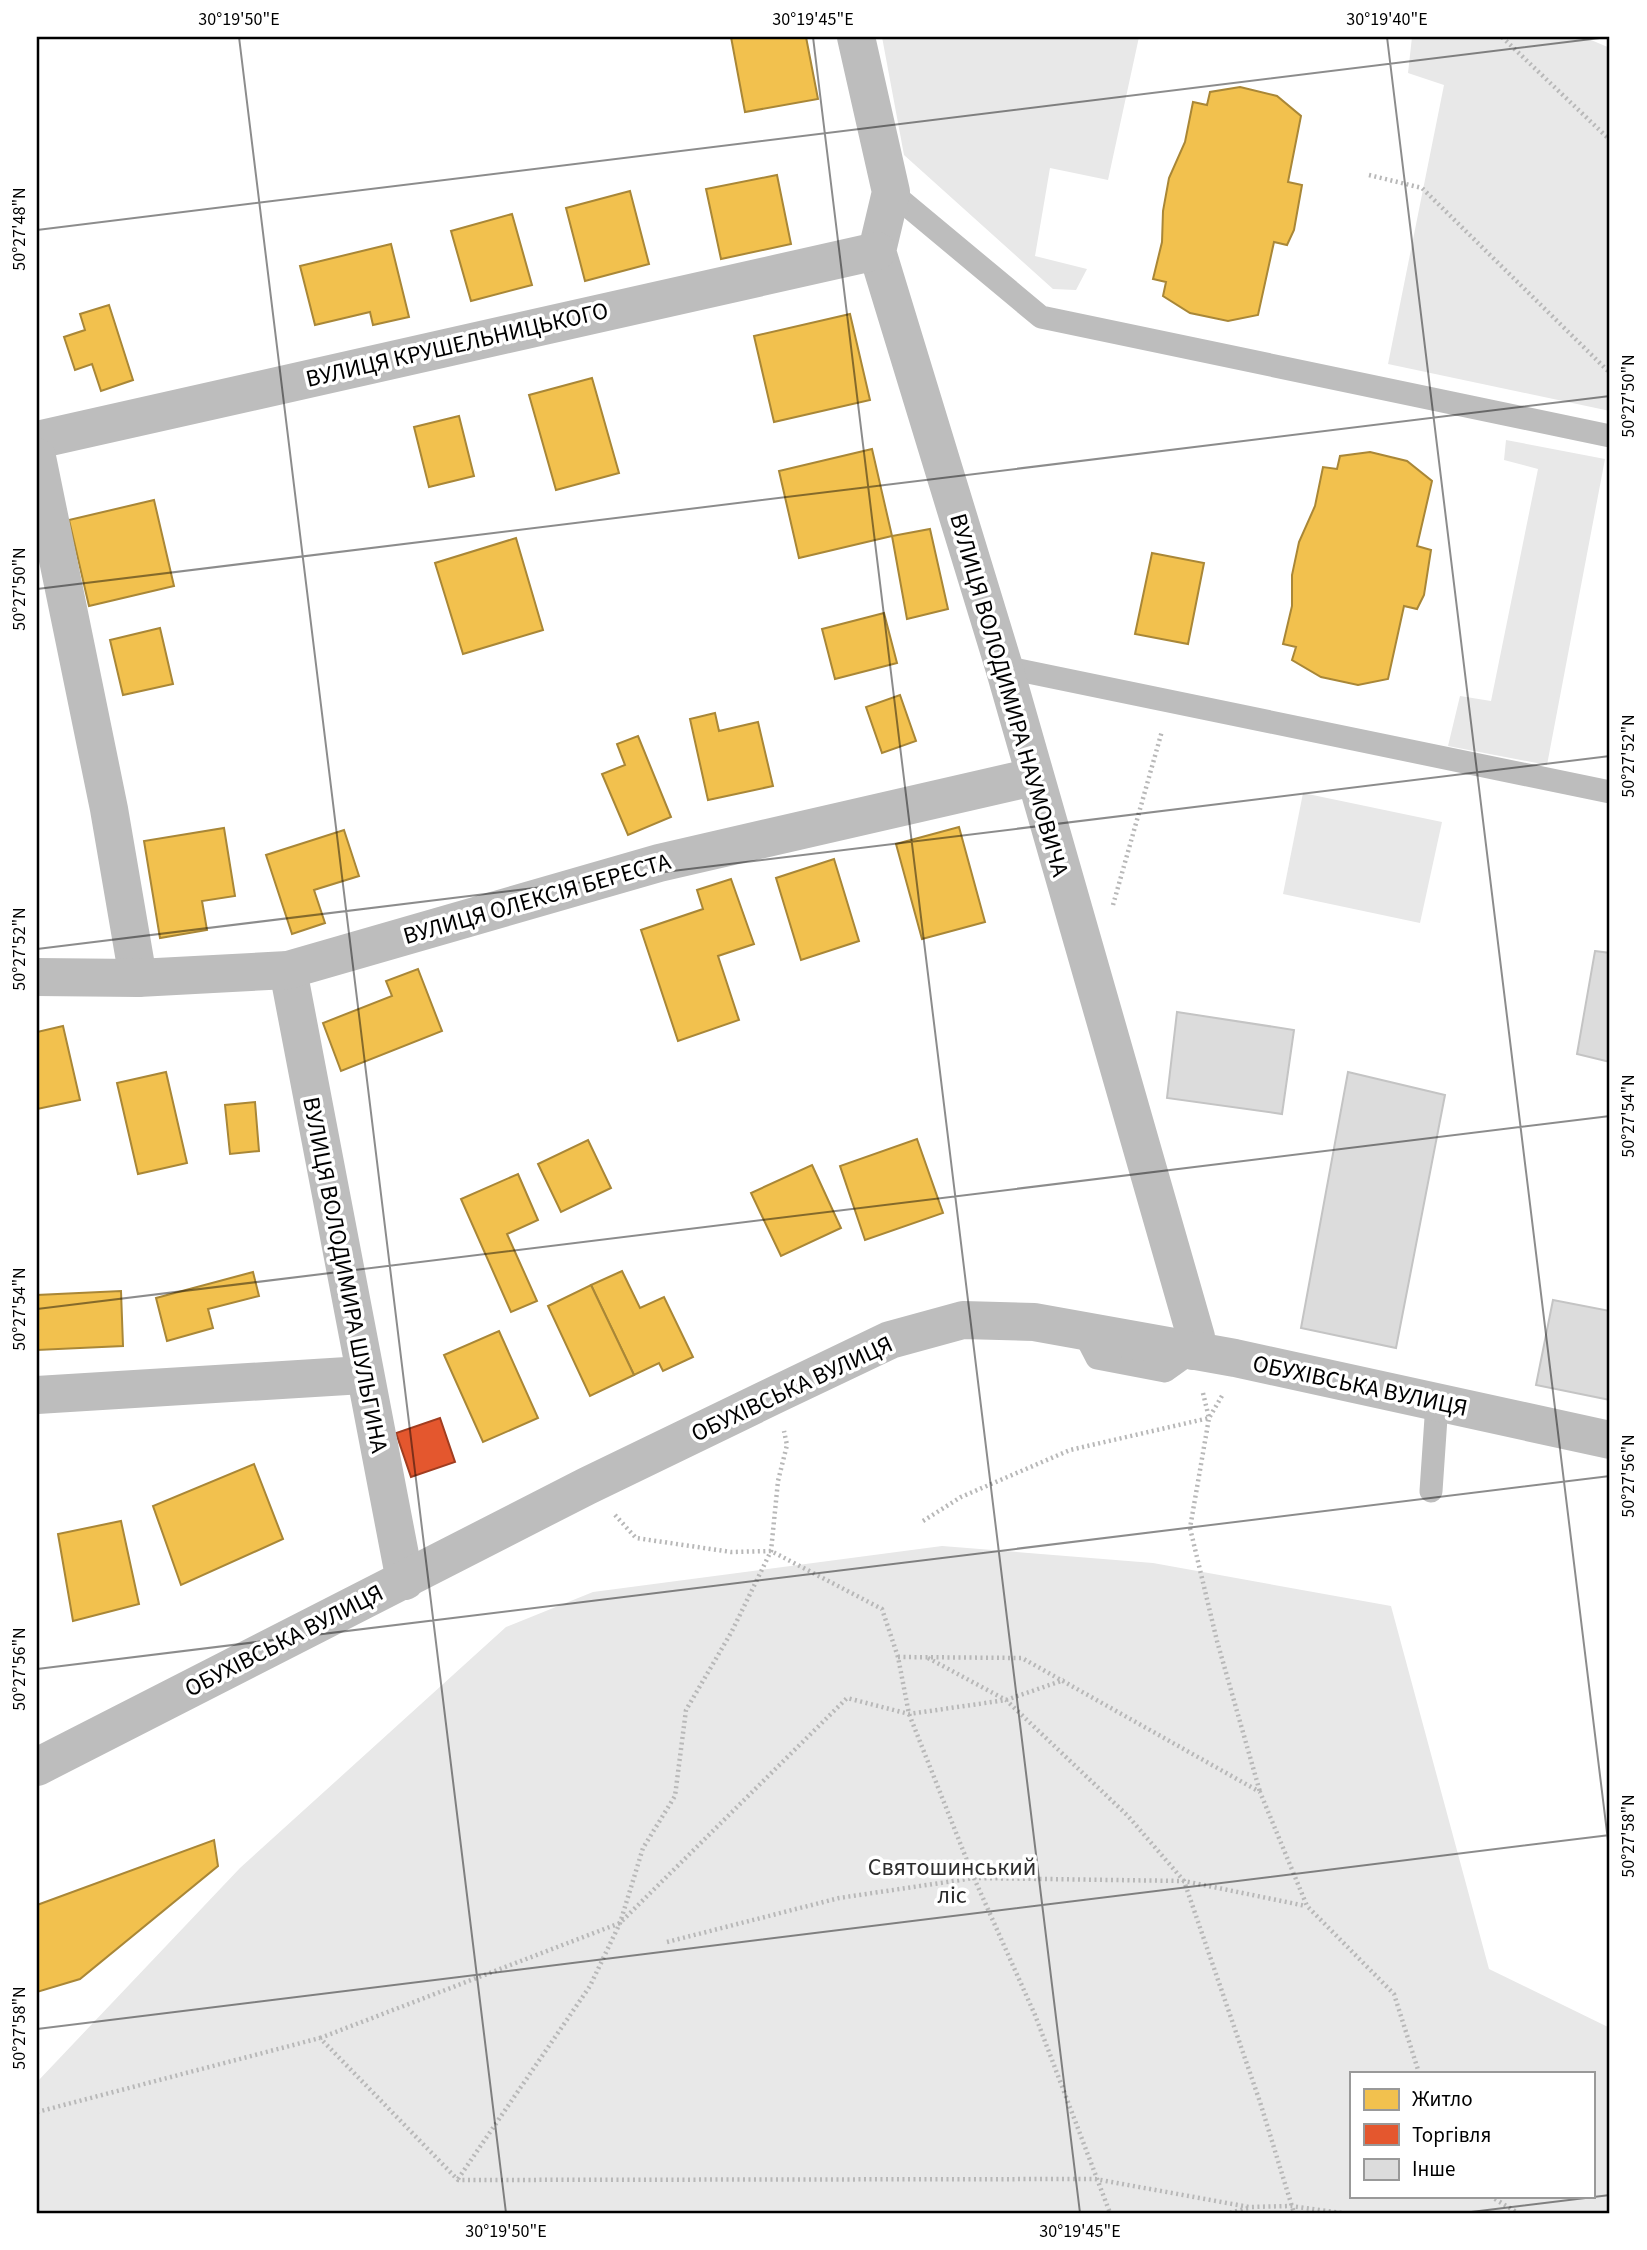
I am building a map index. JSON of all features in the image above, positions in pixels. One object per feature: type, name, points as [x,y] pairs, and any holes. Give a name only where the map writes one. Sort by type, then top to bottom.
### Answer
[{"type":"street","points":[[856,37],[891,192],[877,251]]},
{"type":"street","name":"ВУЛИЦЯ КРУШЕЛЬНИЦЬКОГО","points":[[37,440],[877,251]]},
{"type":"street","name":"ВУЛИЦЯ ВОЛОДИМИРА НАУМОВИЧА","points":[[877,251],[1004,667],[1033,777],[1196,1337],[1193,1351]]},
{"type":"street","points":[[37,457],[109,809],[138,978]]},
{"type":"street","name":"ВУЛИЦЯ ОЛЕКСІЯ БЕРЕСТА","points":[[37,977],[138,978],[288,970],[659,863],[1033,777]]},
{"type":"street","name":"ВУЛИЦЯ ВОЛОДИМИРА ШУЛЬГИНА","points":[[288,970],[363,1375],[405,1581]]},
{"type":"street","name":"ОБУХІВСЬКА ВУЛИЦЯ","points":[[37,1767],[587,1486],[776,1394],[890,1340],[964,1320],[1034,1322],[1235,1358],[1610,1440]]},
{"type":"street","points":[[37,1395],[363,1375]]},
{"type":"lane","points":[[891,192],[1041,317],[1610,436]]},
{"type":"lane","points":[[1004,667],[1610,792]]},
{"type":"lane","points":[[1431,1491],[1437,1403]]},
{"type":"path","points":[[1502,37],[1610,140]]},
{"type":"path","points":[[1369,175],[1422,188],[1610,373]]},
{"type":"path","points":[[1112,907],[1171,702]]},
{"type":"path","points":[[1193,1351],[1209,1418]]},
{"type":"path","points":[[1235,1358],[1223,1395],[1209,1418],[1190,1528],[1260,1792],[1307,1906],[1394,1994],[1419,2072]]},
{"type":"path","points":[[458,2180],[590,1986],[620,1923],[643,1848],[675,1796],[686,1710],[732,1631],[771,1551],[778,1481],[787,1445],[776,1394]]},
{"type":"path","points":[[923,1521],[961,1497],[1070,1450],[1209,1418]]},
{"type":"path","points":[[587,1486],[636,1538],[731,1552],[771,1551],[882,1609],[898,1657],[909,1714],[974,1878],[1035,2015],[1110,2213]]},
{"type":"path","points":[[926,1656],[1006,1700],[1128,1816],[1184,1881],[1260,2102],[1294,2213]]},
{"type":"path","points":[[898,1657],[1022,1658],[1260,1792]]},
{"type":"path","points":[[37,2112],[320,2038],[620,1923],[847,1698],[909,1714],[1006,1700],[1063,1680]]},
{"type":"path","points":[[667,1942],[839,1898],[974,1878],[1184,1881],[1307,1906]]},
{"type":"path","points":[[320,2038],[458,2180],[1095,2179],[1249,2207],[1290,2206],[1342,2213]]},
{"type":"path","points":[[1493,2198],[1518,2213]]},
{"type":"path","points":[[1230,2213],[1249,2207]]},
{"type":"green space","points":[[882,37],[1139,37],[1108,180],[1050,168],[1035,256],[1087,269],[1076,290],[1053,289],[904,155]]},
{"type":"green space","points":[[1412,37],[1584,37],[1610,48],[1610,411],[1388,364],[1444,85],[1408,73]]},
{"type":"green space","points":[[1506,440],[1605,459],[1547,765],[1448,746],[1460,696],[1491,701],[1538,469],[1504,460]]},
{"type":"green space","points":[[1303,793],[1442,822],[1420,923],[1283,894]]},
{"type":"green space","name":"Святошинський ліс","points":[[942,1546],[1153,1563],[1391,1606],[1489,1969],[1610,2028],[1610,2213],[37,2213],[37,2082],[240,1868],[506,1627],[593,1592]]},
{"type":"building: Житло","points":[[731,37],[806,37],[818,99],[745,112]]},
{"type":"building: Житло","points":[[1240,87],[1277,96],[1301,116],[1288,182],[1302,185],[1294,230],[1287,245],[1274,242],[1258,315],[1228,321],[1190,313],[1163,296],[1166,282],[1153,279],[1162,242],[1163,211],[1169,178],[1185,142],[1193,102],[1207,105],[1210,92]]},
{"type":"building: Житло","points":[[777,175],[791,244],[721,259],[706,189]]},
{"type":"building: Житло","points":[[630,191],[649,264],[585,281],[566,208]]},
{"type":"building: Житло","points":[[512,214],[532,285],[471,301],[451,231]]},
{"type":"building: Житло","points":[[391,244],[409,317],[373,325],[370,312],[315,325],[300,266]]},
{"type":"building: Житло","points":[[109,305],[133,380],[101,391],[92,364],[75,370],[64,337],[85,330],[80,314]]},
{"type":"building: Житло","points":[[850,314],[870,400],[774,422],[754,336]]},
{"type":"building: Житло","points":[[592,378],[619,473],[556,490],[529,395]]},
{"type":"building: Житло","points":[[459,416],[474,476],[429,487],[414,427]]},
{"type":"building: Житло","points":[[872,449],[892,536],[799,558],[779,471]]},
{"type":"building: Житло","points":[[1370,452],[1407,461],[1432,481],[1417,546],[1431,550],[1424,595],[1417,609],[1404,606],[1388,679],[1358,685],[1321,677],[1292,660],[1296,647],[1283,644],[1292,606],[1292,575],[1299,542],[1315,506],[1323,467],[1337,469],[1340,456]]},
{"type":"building: Житло","points":[[154,500],[174,586],[89,606],[69,520]]},
{"type":"building: Житло","points":[[930,529],[948,609],[907,619],[892,536]]},
{"type":"building: Житло","points":[[516,538],[543,630],[463,654],[435,563]]},
{"type":"building: Житло","points":[[1152,553],[1204,563],[1188,644],[1135,634]]},
{"type":"building: Житло","points":[[884,613],[897,663],[835,679],[822,629]]},
{"type":"building: Житло","points":[[160,628],[173,684],[123,695],[110,640]]},
{"type":"building: Житло","points":[[900,695],[916,741],[882,753],[866,707]]},
{"type":"building: Житло","points":[[715,713],[719,731],[758,722],[773,786],[708,800],[690,719]]},
{"type":"building: Житло","points":[[638,736],[671,817],[628,835],[602,774],[625,765],[617,744]]},
{"type":"building: Житло","points":[[959,827],[985,922],[922,939],[896,844]]},
{"type":"building: Житло","points":[[224,828],[235,896],[202,901],[207,930],[160,938],[144,841]]},
{"type":"building: Житло","points":[[344,830],[359,876],[314,890],[325,923],[292,934],[266,855]]},
{"type":"building: Житло","points":[[834,859],[859,941],[801,960],[776,878]]},
{"type":"building: Житло","points":[[731,879],[754,944],[718,956],[739,1020],[678,1041],[641,930],[703,909],[697,890]]},
{"type":"building: Житло","points":[[418,969],[442,1031],[341,1071],[323,1023],[392,996],[386,981]]},
{"type":"building: Житло","points":[[63,1026],[80,1100],[37,1109],[37,1032]]},
{"type":"building: Житло","points":[[166,1072],[187,1163],[138,1174],[117,1083]]},
{"type":"building: Житло","points":[[255,1102],[259,1151],[230,1154],[225,1105]]},
{"type":"building: Житло","points":[[917,1139],[943,1213],[865,1240],[840,1166]]},
{"type":"building: Житло","points":[[588,1140],[611,1188],[561,1212],[538,1164]]},
{"type":"building: Житло","points":[[812,1165],[841,1228],[781,1256],[751,1193]]},
{"type":"building: Житло","points":[[518,1174],[538,1220],[507,1234],[537,1301],[511,1312],[461,1199]]},
{"type":"building: Житло","points":[[622,1271],[640,1308],[664,1297],[693,1357],[663,1371],[659,1363],[634,1375],[591,1285]]},
{"type":"building: Житло","points":[[253,1272],[259,1296],[208,1309],[213,1328],[167,1341],[156,1298]]},
{"type":"building: Житло","points":[[591,1285],[634,1375],[590,1396],[548,1306]]},
{"type":"building: Житло","points":[[121,1291],[123,1346],[37,1350],[37,1295]]},
{"type":"building: Житло","points":[[499,1331],[538,1418],[483,1442],[444,1355]]},
{"type":"building: Житло","points":[[254,1464],[283,1539],[181,1585],[153,1506]]},
{"type":"building: Житло","points":[[121,1521],[139,1604],[73,1621],[58,1534]]},
{"type":"building: Житло","points":[[214,1840],[218,1866],[80,1979],[37,1992],[37,1905]]},
{"type":"building: Торгівля","points":[[440,1418],[455,1462],[411,1477],[396,1433]]},
{"type":"building: Інше","points":[[1595,951],[1610,953],[1610,1062],[1577,1054]]},
{"type":"building: Інше","points":[[1177,1012],[1294,1030],[1282,1114],[1167,1098]]},
{"type":"building: Інше","points":[[1348,1072],[1445,1095],[1396,1348],[1301,1328]]},
{"type":"building: Інше","points":[[1553,1300],[1610,1311],[1610,1400],[1536,1385]]}]
